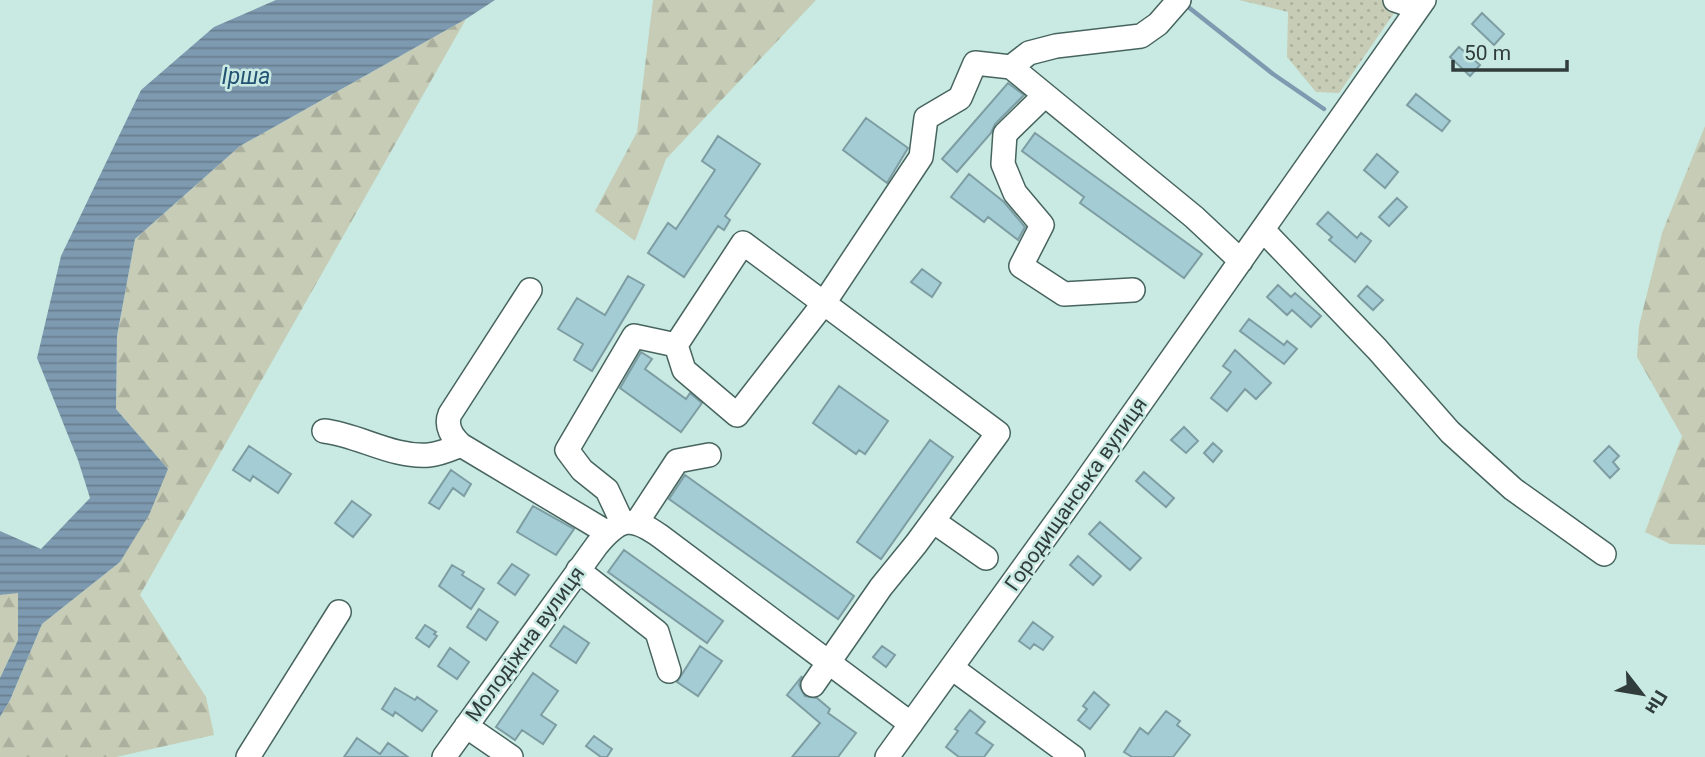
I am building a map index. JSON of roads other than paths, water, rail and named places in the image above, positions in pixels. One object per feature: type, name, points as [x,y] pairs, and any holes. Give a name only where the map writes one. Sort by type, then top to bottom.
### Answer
[{"type":"street","points":[[1011,68],[1030,53],[1056,46],[1141,36],[1158,24],[1179,0]]},
{"type":"street","points":[[1395,0],[1421,4]]},
{"type":"street","name":"Городищанська вулиця","points":[[887,757],[1421,4]]},
{"type":"street","points":[[676,345],[684,370],[737,415],[824,303],[921,157],[926,118],[960,98],[975,63],[1011,68],[1194,217],[1241,261]]},
{"type":"street","points":[[1045,96],[1006,134],[1003,164],[1015,193],[1042,225],[1021,266],[1064,294],[1133,290]]},
{"type":"street","points":[[1263,230],[1377,349],[1450,432],[1513,489],[1604,554]]},
{"type":"street","points":[[676,345],[743,243],[998,433],[881,587],[814,685]]},
{"type":"street","points":[[530,290],[450,414],[449,429],[461,445],[622,526],[660,536],[911,724]]},
{"type":"street","points":[[622,526],[607,490],[582,470],[567,450],[634,335],[676,345]]},
{"type":"street","points":[[324,430],[345,434],[373,445],[416,454],[435,454],[461,445]]},
{"type":"street","name":"Молодіжна вулиця","points":[[444,757],[578,570],[622,526],[677,461],[709,455]]},
{"type":"street","points":[[933,521],[986,558]]},
{"type":"street","points":[[578,570],[657,632],[669,671]]},
{"type":"street","points":[[248,757],[339,612]]},
{"type":"street","points":[[952,668],[1073,757]]},
{"type":"street","points":[[467,726],[511,757]]},
{"type":"water","name":"Ірша","points":[[276,0],[495,0],[240,146],[135,239],[117,336],[116,409],[168,469],[149,515],[120,562],[42,624],[10,700],[0,717],[0,678],[18,640],[18,593],[0,595],[0,531],[41,549],[90,498],[78,460],[37,358],[61,256],[141,90],[214,27]]},
{"type":"waterway","points":[[1187,6],[1273,74],[1324,109]]}]
